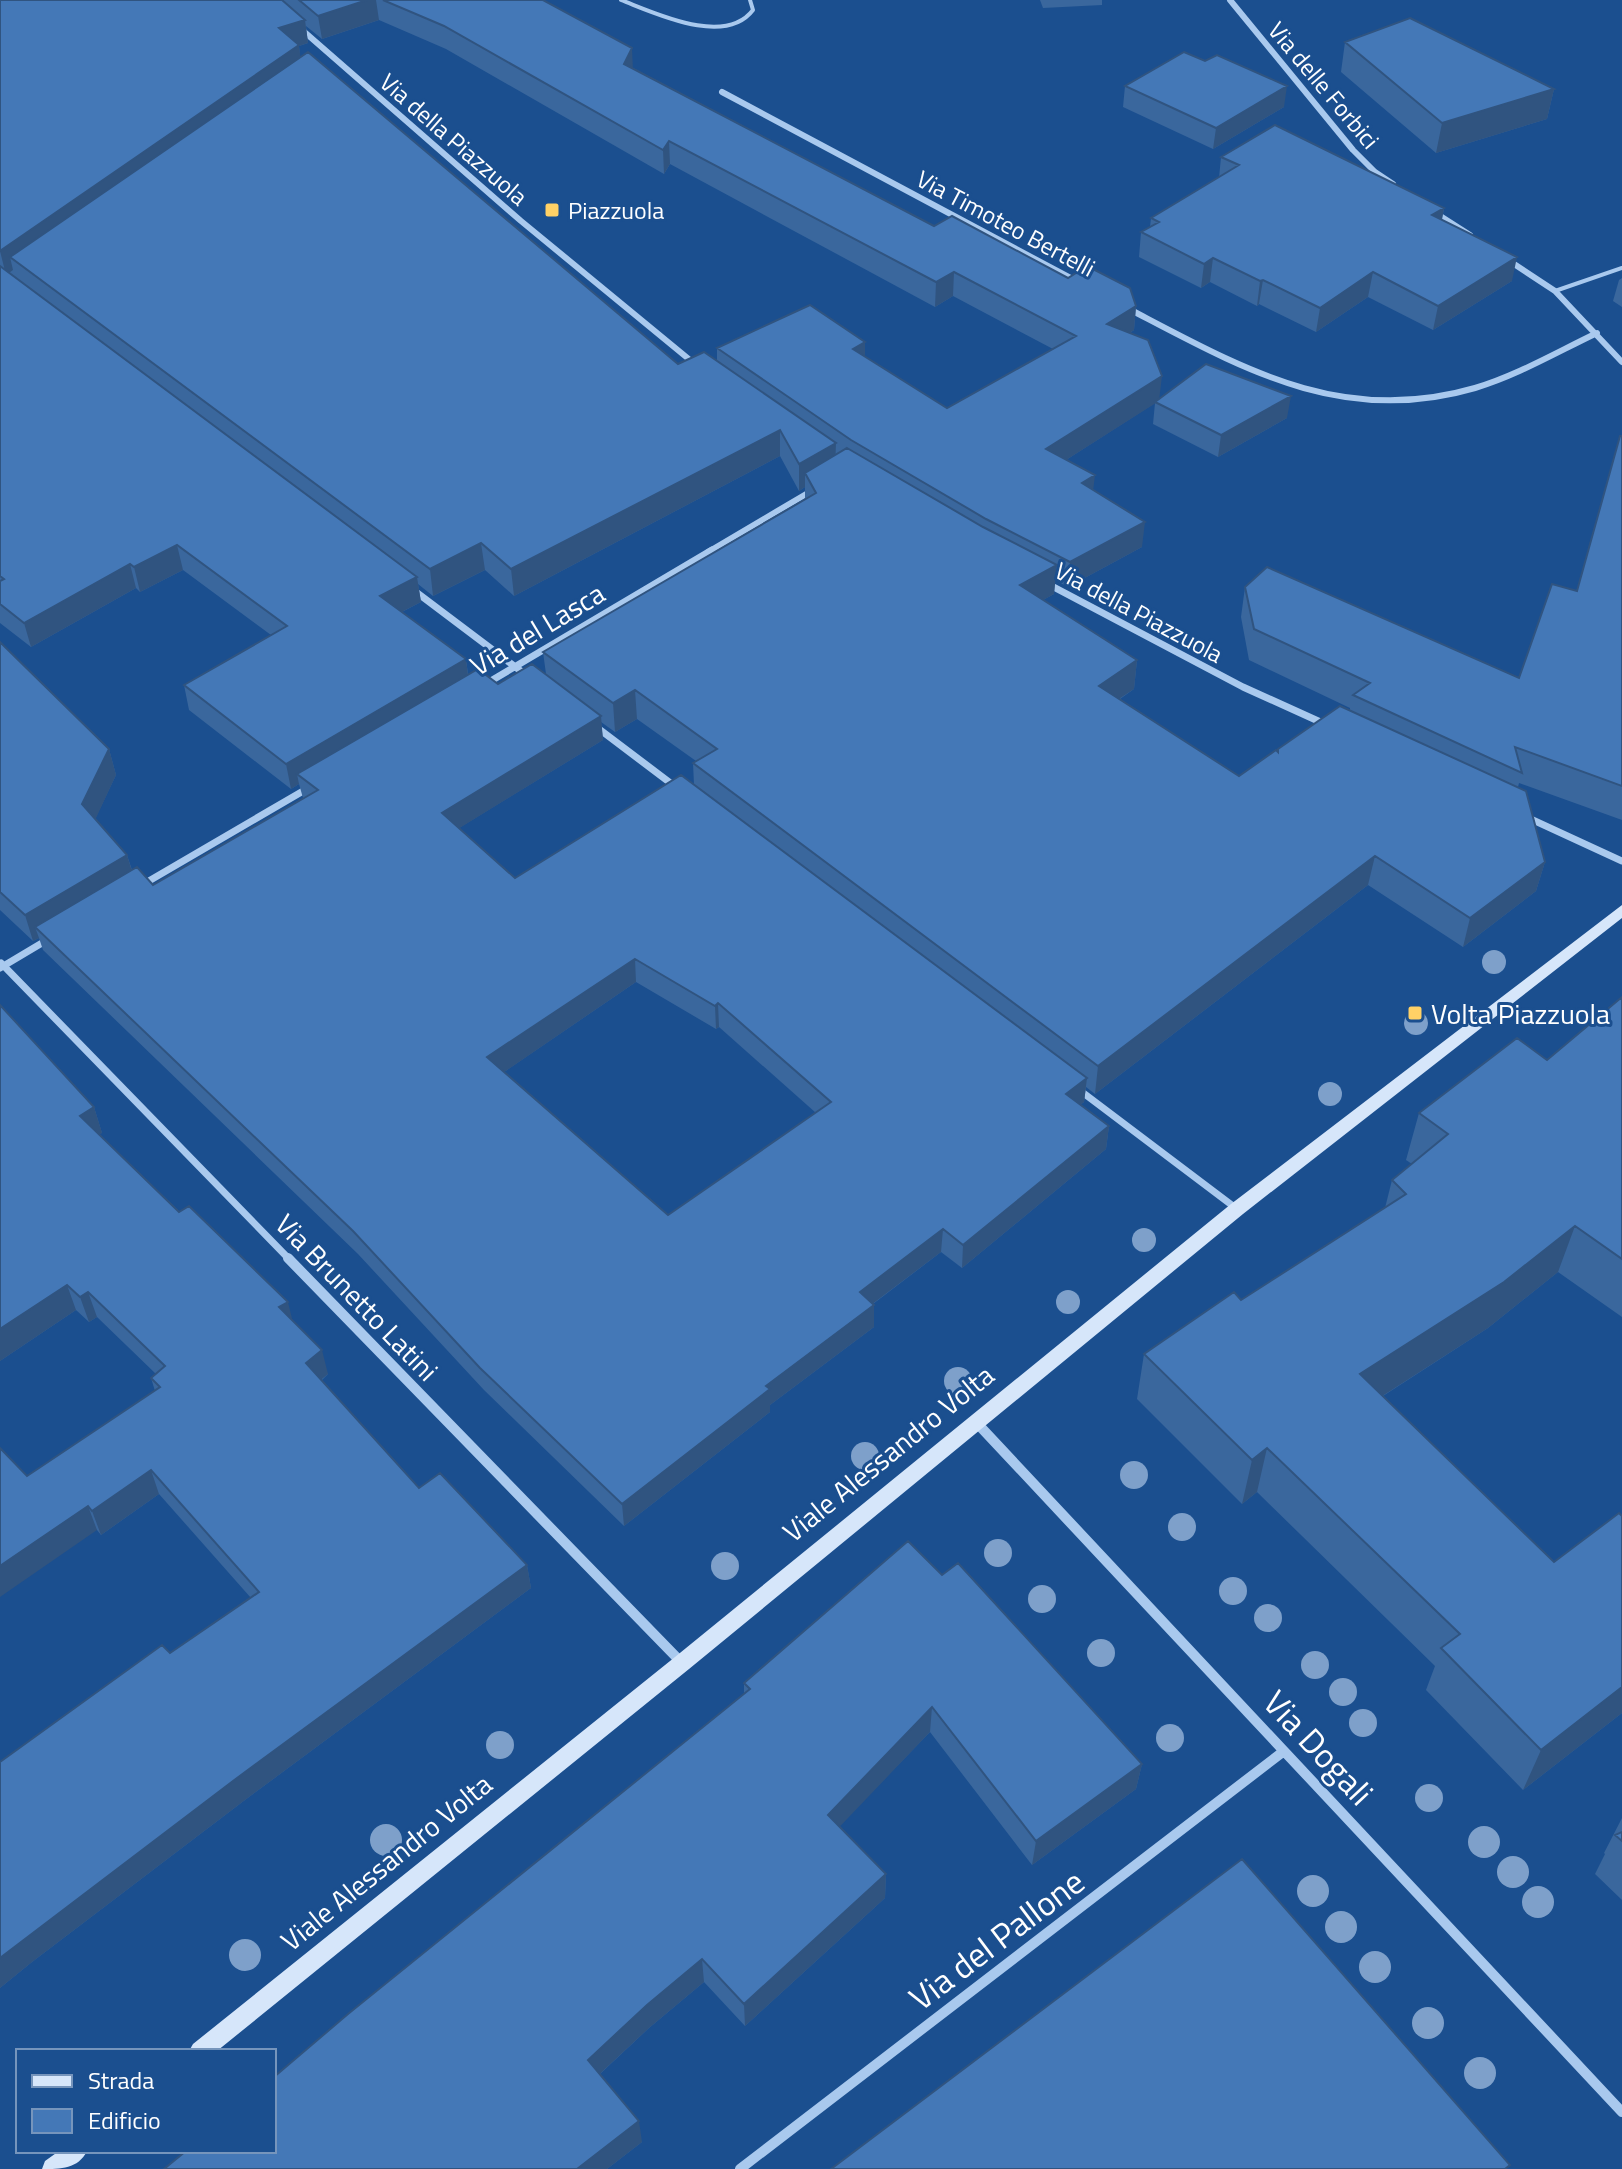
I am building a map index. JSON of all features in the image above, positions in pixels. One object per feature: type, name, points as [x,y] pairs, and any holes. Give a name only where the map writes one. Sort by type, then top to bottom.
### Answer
[{"type":"main road","name":"Viale Alessandro Volta","points":[[202,2049],[682,1663],[1237,1209],[1622,910]]},
{"type":"main road","points":[[53,2169],[73,2153]]},
{"type":"street","name":"Via delle Forbici","points":[[1230,0],[1353,150],[1375,172],[1400,189]]},
{"type":"street","name":"Via della Piazzuola","points":[[300,28],[521,221],[708,374]]},
{"type":"street","points":[[318,65],[331,56]]},
{"type":"street","name":"Via Timoteo Bertelli","points":[[722,92],[1086,287]]},
{"type":"street","points":[[1426,206],[1478,240]]},
{"type":"street","points":[[1503,257],[1555,291],[1622,362]]},
{"type":"street","name":"Via Timoteo Bertelli","points":[[1114,302],[1253,372],[1316,391],[1357,397],[1416,399],[1474,389],[1597,333]]},
{"type":"street","name":"Via del Lasca","points":[[477,690],[819,487]]},
{"type":"street","name":"Via della Piazzuola","points":[[1033,577],[1243,687],[1342,732]]},
{"type":"street","points":[[408,587],[528,677]]},
{"type":"street","points":[[592,724],[681,791]]},
{"type":"street","points":[[127,894],[315,784]]},
{"type":"street","points":[[1509,809],[1622,861]]},
{"type":"street","points":[[1,966],[60,933]]},
{"type":"street","name":"Via Brunetto Latini","points":[[1,966],[682,1663]]},
{"type":"street","points":[[1074,1086],[1237,1209]]},
{"type":"street","name":"Via Dogali","points":[[975,1421],[1622,2112]]},
{"type":"street","name":"Via del Pallone","points":[[740,2169],[1284,1751]]},
{"type":"lane","points":[[621,0],[673,19],[720,27],[746,19],[753,10],[750,0]]},
{"type":"lane","points":[[1555,291],[1622,268]]},
{"type":"building","points":[[0,0],[282,0],[305,20],[279,28],[299,45],[0,251]]},
{"type":"building","points":[[299,0],[367,0],[318,16]]},
{"type":"building","points":[[383,0],[543,0],[632,48],[624,64],[934,226],[952,216],[1068,278],[1087,266],[1130,288],[1136,306],[1107,324],[1148,340],[1162,376],[1046,449],[1095,475],[1082,483],[1145,522],[1070,562],[986,519],[851,440],[717,348],[810,305],[865,342],[853,349],[947,408],[1076,336],[954,272],[936,282],[669,141],[663,150],[444,26]]},
{"type":"building","points":[[1410,18],[1554,89],[1442,123],[1345,42]]},
{"type":"building","points":[[308,52],[678,364],[704,352],[836,443],[799,464],[780,430],[511,569],[481,543],[430,569],[10,257]]},
{"type":"building","points":[[1184,52],[1205,61],[1217,55],[1287,86],[1216,128],[1125,86]]},
{"type":"building","points":[[1275,125],[1444,208],[1432,215],[1517,257],[1438,306],[1373,272],[1320,308],[1213,258],[1204,264],[1141,232],[1159,222],[1151,218],[1239,165],[1221,157]]},
{"type":"building","points":[[0,266],[417,577],[380,596],[466,659],[286,764],[184,685],[287,626],[177,545],[134,567],[130,564],[24,623],[0,604],[0,581],[4,579],[0,576]]},
{"type":"building","points":[[1206,364],[1291,396],[1221,435],[1155,402]]},
{"type":"building","points":[[1620,436],[1622,786],[1515,747],[1522,773],[1353,695],[1370,683],[1254,629],[1245,587],[1267,567],[1519,678],[1552,584],[1577,591]]},
{"type":"building","points":[[847,448],[983,527],[1057,565],[1020,585],[1137,660],[1099,686],[1239,776],[1276,750],[1278,752],[1278,749],[1340,706],[1526,791],[1545,862],[1470,918],[1375,856],[1098,1066],[693,763],[717,749],[635,690],[613,703],[543,652],[816,493],[805,473]]},
{"type":"building","points":[[0,642],[109,749],[82,804],[127,855],[25,915],[0,892]]},
{"type":"building","points":[[532,664],[601,716],[442,813],[515,878],[681,775],[1087,1078],[1066,1094],[1109,1126],[963,1245],[943,1229],[860,1292],[874,1305],[766,1386],[770,1389],[622,1504],[480,1368],[353,1231],[35,927],[137,867],[153,885],[318,790],[297,774],[478,669],[498,684]],"holes":[[[635,959],[715,1006],[718,1003],[831,1102],[668,1215],[487,1057]]]},
{"type":"building","points":[[1622,997],[1622,1259],[1575,1226],[1504,1282],[1360,1374],[1554,1562],[1619,1513],[1622,1516],[1622,1687],[1541,1750],[1441,1648],[1460,1634],[1267,1448],[1252,1460],[1144,1354],[1234,1292],[1241,1300],[1406,1194],[1392,1180],[1448,1134],[1419,1113],[1517,1038],[1547,1060]]},
{"type":"building","points":[[0,1005],[94,1107],[80,1116],[179,1212],[189,1206],[288,1302],[279,1307],[322,1350],[306,1363],[419,1488],[440,1473],[527,1565],[237,1778],[0,1958],[0,1762],[162,1645],[170,1653],[259,1592],[151,1470],[92,1511],[88,1506],[0,1566],[0,1448],[27,1476],[160,1387],[151,1378],[165,1366],[88,1292],[80,1297],[67,1285],[0,1329]]},
{"type":"building","points":[[908,1541],[942,1575],[958,1563],[1142,1764],[1036,1841],[932,1707],[828,1815],[886,1874],[744,2004],[702,1959],[588,2060],[639,2121],[577,2169],[164,2169],[184,2153],[276,2153],[276,2075],[750,1689],[744,1683]]},
{"type":"building","points":[[1242,1859],[1510,2165],[1505,2169],[831,2169]]},
{"type":"place","name":"Piazzuola","points":[[552,210]]},
{"type":"place","name":"Volta Piazzuola","points":[[1415,1013]]}]
